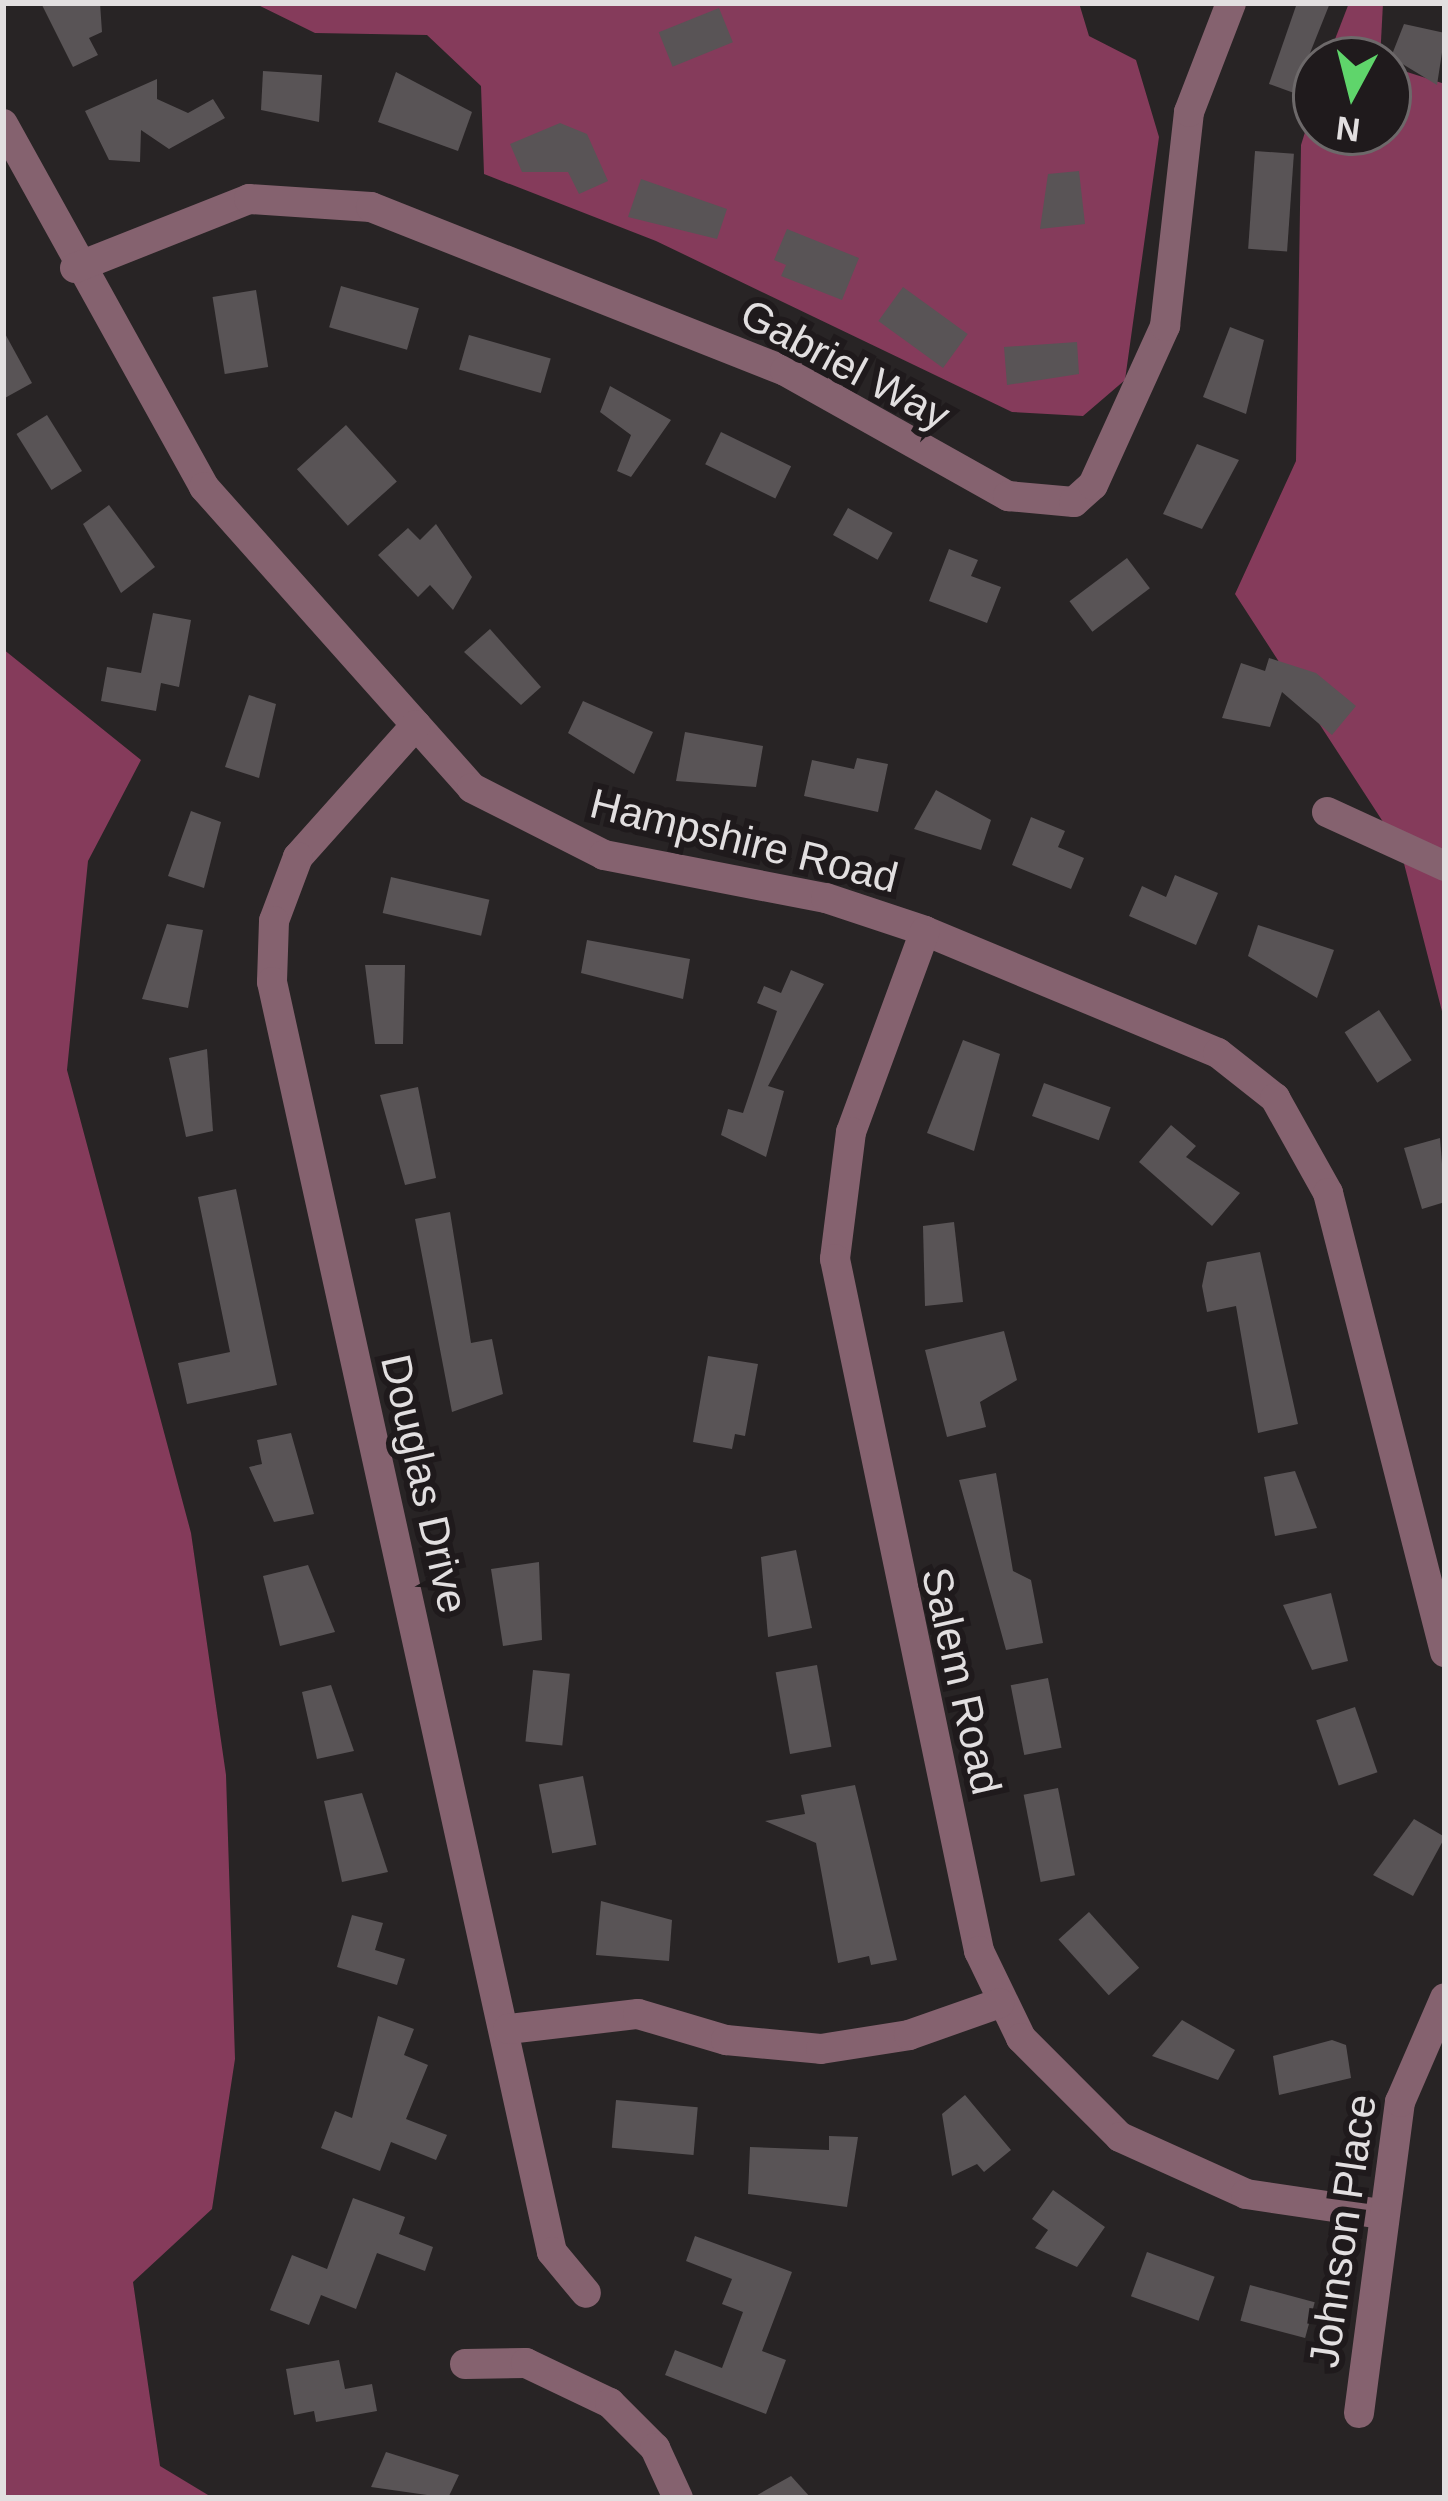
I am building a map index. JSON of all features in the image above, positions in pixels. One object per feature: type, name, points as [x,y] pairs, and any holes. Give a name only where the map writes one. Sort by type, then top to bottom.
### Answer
[{"type":"street","name":"Gabriel Way","points":[[75,268],[248,199],[371,206],[784,371],[1008,496],[1074,502],[1093,485],[1165,326],[1189,112],[1231,3]]},
{"type":"street","name":"Hampshire Road","points":[[3,124],[75,268],[204,487],[472,788],[556,837],[926,932],[1218,1053],[1298,1127],[1328,1193],[1445,1652]]},
{"type":"street","name":"Douglas Drive","points":[[416,725],[298,857],[274,920],[272,982],[508,2029],[552,2252],[586,2293]]},
{"type":"street","points":[[1328,812],[1445,866]]},
{"type":"street","name":"Salem Road","points":[[926,932],[851,1132],[835,1259],[900,1612],[1000,2003],[1070,2096],[1162,2162],[1246,2194],[1382,2214]]},
{"type":"street","name":"Johnson Place","points":[[1359,2413],[1400,2102],[1445,1998]]},
{"type":"street","points":[[508,2029],[638,2014],[726,2040],[821,2049],[1000,2003]]},
{"type":"street","points":[[465,2364],[526,2363],[610,2403],[655,2448],[678,2498]]},
{"type":"shaded area","points":[[254,3],[1079,3],[1089,36],[1136,60],[1159,137],[1125,380],[1083,416],[1012,412],[656,241],[484,174],[481,86],[427,35],[315,33]]},
{"type":"shaded area","points":[[1349,3],[1383,3],[1381,36],[1336,36]]},
{"type":"shaded area","points":[[1412,74],[1445,84],[1445,1023],[1400,848],[1235,594],[1296,461],[1301,156],[1412,156]]},
{"type":"shaded area","points":[[3,649],[141,760],[88,861],[67,1070],[191,1533],[226,1775],[235,2059],[212,2209],[133,2282],[160,2466],[213,2498],[3,2498]]},
{"type":"building","points":[[41,3],[100,3],[102,32],[89,38],[98,55],[73,67]]},
{"type":"building","points":[[1297,3],[1330,3],[1317,36],[1292,36],[1292,92],[1269,84]]},
{"type":"building","points":[[719,8],[733,42],[673,67],[659,32]]},
{"type":"building","points":[[1404,24],[1445,33],[1437,85],[1412,70],[1412,36],[1399,36]]},
{"type":"building","points":[[263,71],[322,75],[319,122],[261,110]]},
{"type":"building","points":[[396,72],[472,112],[458,151],[378,122]]},
{"type":"building","points":[[157,79],[157,99],[188,113],[213,99],[225,118],[169,149],[141,130],[140,162],[109,160],[85,111]]},
{"type":"building","points":[[560,123],[587,134],[608,181],[579,194],[568,172],[522,172],[510,144]]},
{"type":"building","points":[[1255,151],[1294,156],[1287,251],[1248,249]]},
{"type":"building","points":[[1079,171],[1085,224],[1040,229],[1048,174]]},
{"type":"building","points":[[641,179],[727,209],[717,239],[628,217]]},
{"type":"building","points":[[787,229],[859,258],[842,300],[781,276],[786,265],[774,260]]},
{"type":"building","points":[[341,286],[419,308],[407,350],[329,327]]},
{"type":"building","points":[[903,287],[968,334],[943,368],[878,321]]},
{"type":"building","points":[[256,290],[268,367],[225,374],[213,297]]},
{"type":"building","points":[[1230,327],[1264,340],[1246,414],[1203,397]]},
{"type":"building","points":[[3,330],[32,383],[3,399]]},
{"type":"building","points":[[469,335],[551,358],[541,393],[459,370]]},
{"type":"building","points":[[1077,342],[1079,374],[1007,385],[1004,347]]},
{"type":"building","points":[[610,386],[671,420],[631,477],[617,471],[631,435],[600,412]]},
{"type":"building","points":[[47,415],[82,471],[51,490],[16,434]]},
{"type":"building","points":[[346,425],[397,481],[348,526],[297,469]]},
{"type":"building","points":[[721,432],[791,466],[775,499],[705,464]]},
{"type":"building","points":[[1197,444],[1239,460],[1202,529],[1163,514]]},
{"type":"building","points":[[109,505],[155,567],[121,593],[83,524]]},
{"type":"building","points":[[848,508],[893,533],[878,560],[833,535]]},
{"type":"building","points":[[436,524],[472,577],[453,610],[430,585],[418,597],[378,555],[408,528],[420,540]]},
{"type":"building","points":[[949,549],[978,560],[971,576],[1001,587],[987,623],[929,601]]},
{"type":"building","points":[[1127,558],[1150,588],[1092,632],[1069,601]]},
{"type":"building","points":[[153,613],[191,620],[179,687],[161,683],[156,711],[101,701],[107,667],[141,673]]},
{"type":"building","points":[[490,629],[541,687],[521,705],[464,652]]},
{"type":"building","points":[[1269,658],[1316,673],[1356,706],[1332,735],[1282,692],[1270,727],[1222,718],[1241,663],[1265,671]]},
{"type":"building","points":[[249,695],[276,704],[259,778],[225,767]]},
{"type":"building","points":[[583,701],[653,732],[634,774],[568,733]]},
{"type":"building","points":[[685,732],[763,746],[756,787],[676,781]]},
{"type":"building","points":[[857,758],[888,764],[878,812],[804,796],[812,760],[854,769]]},
{"type":"building","points":[[936,790],[991,820],[981,850],[914,829]]},
{"type":"building","points":[[191,811],[221,822],[204,888],[168,876]]},
{"type":"building","points":[[1031,817],[1065,831],[1058,847],[1084,858],[1071,889],[1012,865]]},
{"type":"building","points":[[1175,875],[1218,893],[1196,945],[1129,916],[1142,886],[1166,897]]},
{"type":"building","points":[[391,877],[489,900],[481,936],[383,913]]},
{"type":"building","points":[[167,924],[203,930],[188,1008],[142,999]]},
{"type":"building","points":[[1258,925],[1334,950],[1317,998],[1248,956]]},
{"type":"building","points":[[587,940],[690,959],[683,999],[581,973]]},
{"type":"building","points":[[365,965],[405,965],[403,1044],[375,1044]]},
{"type":"building","points":[[791,970],[824,984],[768,1086],[784,1091],[766,1157],[721,1135],[728,1109],[743,1113],[777,1011],[757,1003],[764,986],[781,993]]},
{"type":"building","points":[[1379,1010],[1412,1060],[1377,1083],[1345,1032]]},
{"type":"building","points":[[963,1040],[1000,1054],[974,1151],[927,1133]]},
{"type":"building","points":[[207,1049],[213,1131],[186,1137],[169,1058]]},
{"type":"building","points":[[1044,1083],[1111,1107],[1099,1140],[1032,1116]]},
{"type":"building","points":[[418,1087],[436,1178],[405,1185],[380,1095]]},
{"type":"building","points":[[1171,1125],[1196,1146],[1186,1157],[1240,1193],[1212,1226],[1139,1162]]},
{"type":"building","points":[[1440,1138],[1445,1202],[1422,1209],[1404,1148]]},
{"type":"building","points":[[236,1189],[277,1385],[187,1404],[178,1363],[230,1352],[198,1197]]},
{"type":"building","points":[[450,1212],[471,1343],[492,1339],[503,1394],[452,1412],[415,1219]]},
{"type":"building","points":[[954,1222],[963,1302],[925,1306],[923,1226]]},
{"type":"building","points":[[1260,1252],[1298,1424],[1258,1433],[1236,1306],[1207,1312],[1202,1286],[1207,1262]]},
{"type":"building","points":[[1004,1331],[1017,1380],[980,1402],[986,1427],[947,1437],[925,1350]]},
{"type":"building","points":[[708,1356],[758,1364],[745,1436],[735,1434],[732,1449],[693,1442]]},
{"type":"building","points":[[291,1433],[314,1514],[274,1522],[249,1467],[262,1464],[257,1440]]},
{"type":"building","points":[[1295,1471],[1317,1528],[1275,1536],[1264,1477]]},
{"type":"building","points":[[996,1473],[1013,1571],[1031,1580],[1043,1643],[1006,1650],[959,1480]]},
{"type":"building","points":[[796,1550],[812,1628],[768,1637],[761,1557]]},
{"type":"building","points":[[539,1562],[542,1640],[503,1646],[491,1569]]},
{"type":"building","points":[[308,1565],[335,1632],[280,1646],[263,1576]]},
{"type":"building","points":[[1331,1593],[1348,1661],[1312,1670],[1283,1605]]},
{"type":"building","points":[[817,1665],[831,1747],[790,1754],[776,1672]]},
{"type":"building","points":[[533,1670],[570,1674],[562,1745],[525,1742]]},
{"type":"building","points":[[1048,1678],[1062,1748],[1024,1755],[1011,1685]]},
{"type":"building","points":[[331,1685],[354,1751],[317,1759],[302,1692]]},
{"type":"building","points":[[1355,1707],[1377,1772],[1339,1786],[1316,1720]]},
{"type":"building","points":[[583,1776],[596,1845],[552,1853],[539,1785]]},
{"type":"building","points":[[855,1785],[897,1960],[871,1965],[869,1956],[838,1963],[816,1843],[765,1821],[805,1814],[801,1795]]},
{"type":"building","points":[[1058,1788],[1075,1875],[1041,1882],[1024,1795]]},
{"type":"building","points":[[362,1793],[388,1872],[342,1882],[324,1801]]},
{"type":"building","points":[[1414,1819],[1445,1837],[1413,1896],[1373,1875]]},
{"type":"building","points":[[601,1901],[672,1920],[669,1961],[596,1955]]},
{"type":"building","points":[[1089,1912],[1139,1968],[1109,1995],[1059,1939]]},
{"type":"building","points":[[352,1915],[383,1923],[375,1950],[405,1959],[397,1985],[337,1967]]},
{"type":"building","points":[[378,2016],[414,2029],[404,2055],[428,2065],[406,2119],[447,2135],[436,2160],[391,2142],[380,2171],[321,2148],[335,2111],[352,2118]]},
{"type":"building","points":[[1182,2020],[1235,2050],[1218,2080],[1152,2056]]},
{"type":"building","points":[[1332,2040],[1346,2045],[1351,2078],[1279,2095],[1273,2056]]},
{"type":"building","points":[[965,2095],[1011,2150],[984,2172],[977,2164],[952,2176],[942,2114]]},
{"type":"building","points":[[616,2100],[698,2107],[694,2155],[612,2148]]},
{"type":"building","points":[[829,2136],[858,2137],[847,2207],[748,2194],[750,2147],[829,2150]]},
{"type":"building","points":[[1053,2190],[1105,2227],[1077,2267],[1035,2248],[1048,2230],[1032,2219]]},
{"type":"building","points":[[353,2198],[405,2217],[399,2234],[433,2247],[425,2271],[377,2253],[356,2309],[321,2295],[309,2325],[270,2310],[292,2255],[327,2269]]},
{"type":"building","points":[[695,2236],[792,2272],[762,2351],[786,2360],[766,2414],[665,2375],[675,2350],[722,2368],[743,2312],[722,2304],[732,2279],[686,2261]]},
{"type":"building","points":[[1147,2252],[1215,2277],[1199,2321],[1131,2296]]},
{"type":"building","points":[[1250,2285],[1315,2302],[1305,2338],[1240,2321]]},
{"type":"building","points":[[339,2360],[345,2389],[372,2384],[377,2411],[316,2422],[314,2411],[294,2415],[286,2369]]},
{"type":"building","points":[[386,2452],[459,2475],[448,2498],[371,2487]]},
{"type":"building","points":[[791,2476],[811,2498],[752,2498]]}]
